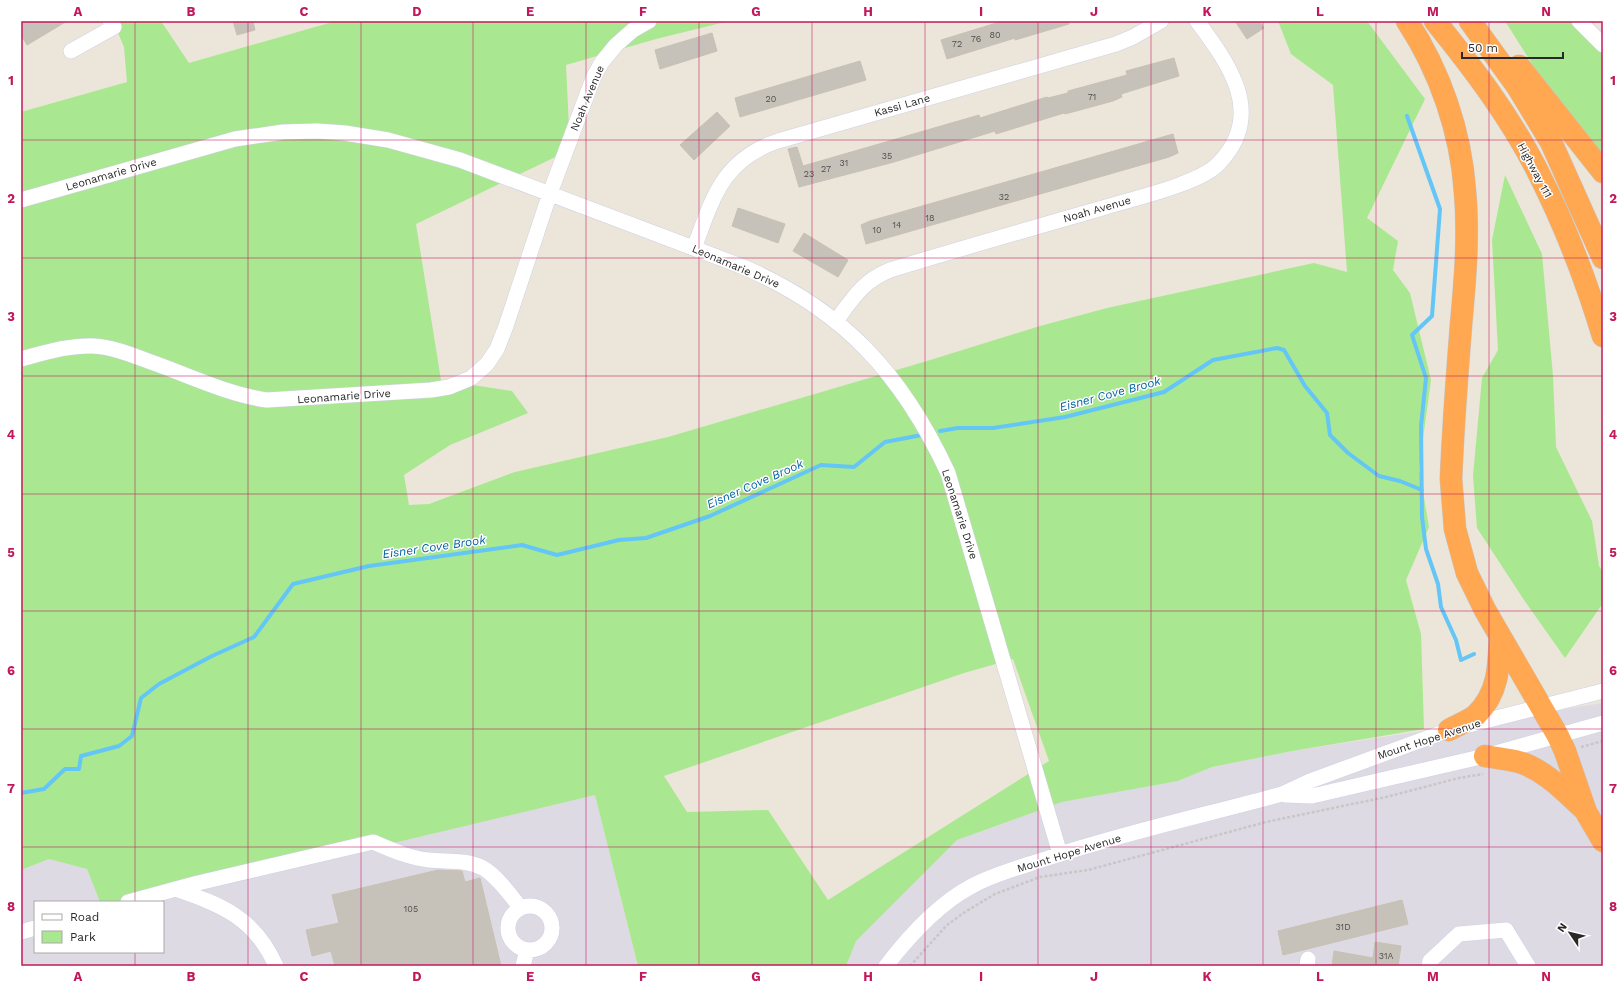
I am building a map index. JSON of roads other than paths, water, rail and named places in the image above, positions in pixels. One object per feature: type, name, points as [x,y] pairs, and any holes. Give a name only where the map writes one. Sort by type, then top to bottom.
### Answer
[{"type":"highway","points":[[1407,21],[1437,78],[1449,112],[1461,161],[1465,190],[1467,249],[1452,452],[1452,505],[1455,529],[1467,573],[1475,592],[1542,705],[1561,744],[1586,812],[1603,841]]},
{"type":"highway","name":"Highway 111","points":[[1436,21],[1504,114],[1538,171],[1565,230],[1590,292],[1603,336]]},
{"type":"highway","points":[[1470,21],[1517,86],[1551,142],[1603,258]]},
{"type":"highway","points":[[1484,21],[1603,172]]},
{"type":"highway","points":[[1449,730],[1476,715],[1493,692],[1499,671],[1500,636]]},
{"type":"highway","points":[[1486,765],[1519,762],[1554,781],[1586,812]]},
{"type":"street","points":[[71,51],[114,27],[110,21]]},
{"type":"street","name":"Noah Avenue","points":[[550,193],[597,69],[621,40],[649,21]]},
{"type":"street","name":"Kassi Lane","points":[[694,248],[711,203],[727,176],[740,161],[757,149],[778,141],[1116,44],[1133,37],[1161,21]]},
{"type":"street","name":"Noah Avenue","points":[[836,321],[865,284],[875,276],[890,270],[1144,196],[1197,178],[1219,164],[1229,150],[1239,127],[1241,113],[1240,95],[1231,72],[1197,21]]},
{"type":"street","points":[[1580,21],[1603,45]]},
{"type":"street","name":"Leonamarie Drive","points":[[21,200],[221,142],[272,133],[317,131],[367,136],[408,145],[472,164],[550,193],[751,271],[779,284],[809,301],[836,321],[866,348],[900,388],[926,428],[948,473],[1060,854]]},
{"type":"street","name":"Leonamarie Drive","points":[[21,359],[64,348],[83,346],[107,348],[137,357],[242,395],[267,400],[424,391],[449,387],[477,374],[487,364],[497,349],[550,193]]},
{"type":"street","name":"Mount Hope Avenue","points":[[886,966],[903,944],[928,919],[971,886],[1007,871],[1092,844],[1282,794],[1310,781],[1449,730],[1542,705],[1603,691]]},
{"type":"street","name":"Mount Hope Avenue","points":[[1282,794],[1312,796],[1486,765],[1561,744],[1603,723]]},
{"type":"street","points":[[132,901],[175,889],[373,842],[399,854],[414,858],[454,861],[478,866],[497,880],[521,908]]},
{"type":"street","points":[[175,889],[212,901],[241,919],[255,931],[267,946],[276,966]]},
{"type":"street","points":[[533,906],[543,910],[550,919],[552,931],[548,941],[539,949],[527,950],[517,946],[510,937],[508,926],[510,920],[512,915],[521,908],[533,906]]},
{"type":"street","points":[[21,932],[34,928]]},
{"type":"street","points":[[1429,966],[1430,961],[1459,934],[1506,930],[1528,966]]},
{"type":"street","points":[[524,966],[527,950]]},
{"type":"waterway","points":[[1407,116],[1440,209],[1432,316],[1412,335],[1426,378],[1421,426],[1422,517],[1426,549],[1438,584],[1441,607],[1456,640],[1461,660],[1474,654]]},
{"type":"waterway","name":"Eisner Cove Brook","points":[[940,431],[958,428],[993,428],[1065,417],[1164,392],[1213,360],[1277,348],[1284,350],[1305,386],[1327,413],[1330,435],[1348,453],[1379,476],[1400,481],[1422,490]]},
{"type":"waterway","name":"Eisner Cove Brook","points":[[21,793],[44,789],[65,769],[79,769],[81,756],[119,746],[132,736],[141,698],[159,684],[212,656],[254,637],[293,584],[369,566],[522,545],[557,555],[619,540],[646,538],[710,516],[821,465],[854,467],[885,442],[922,435]]}]
